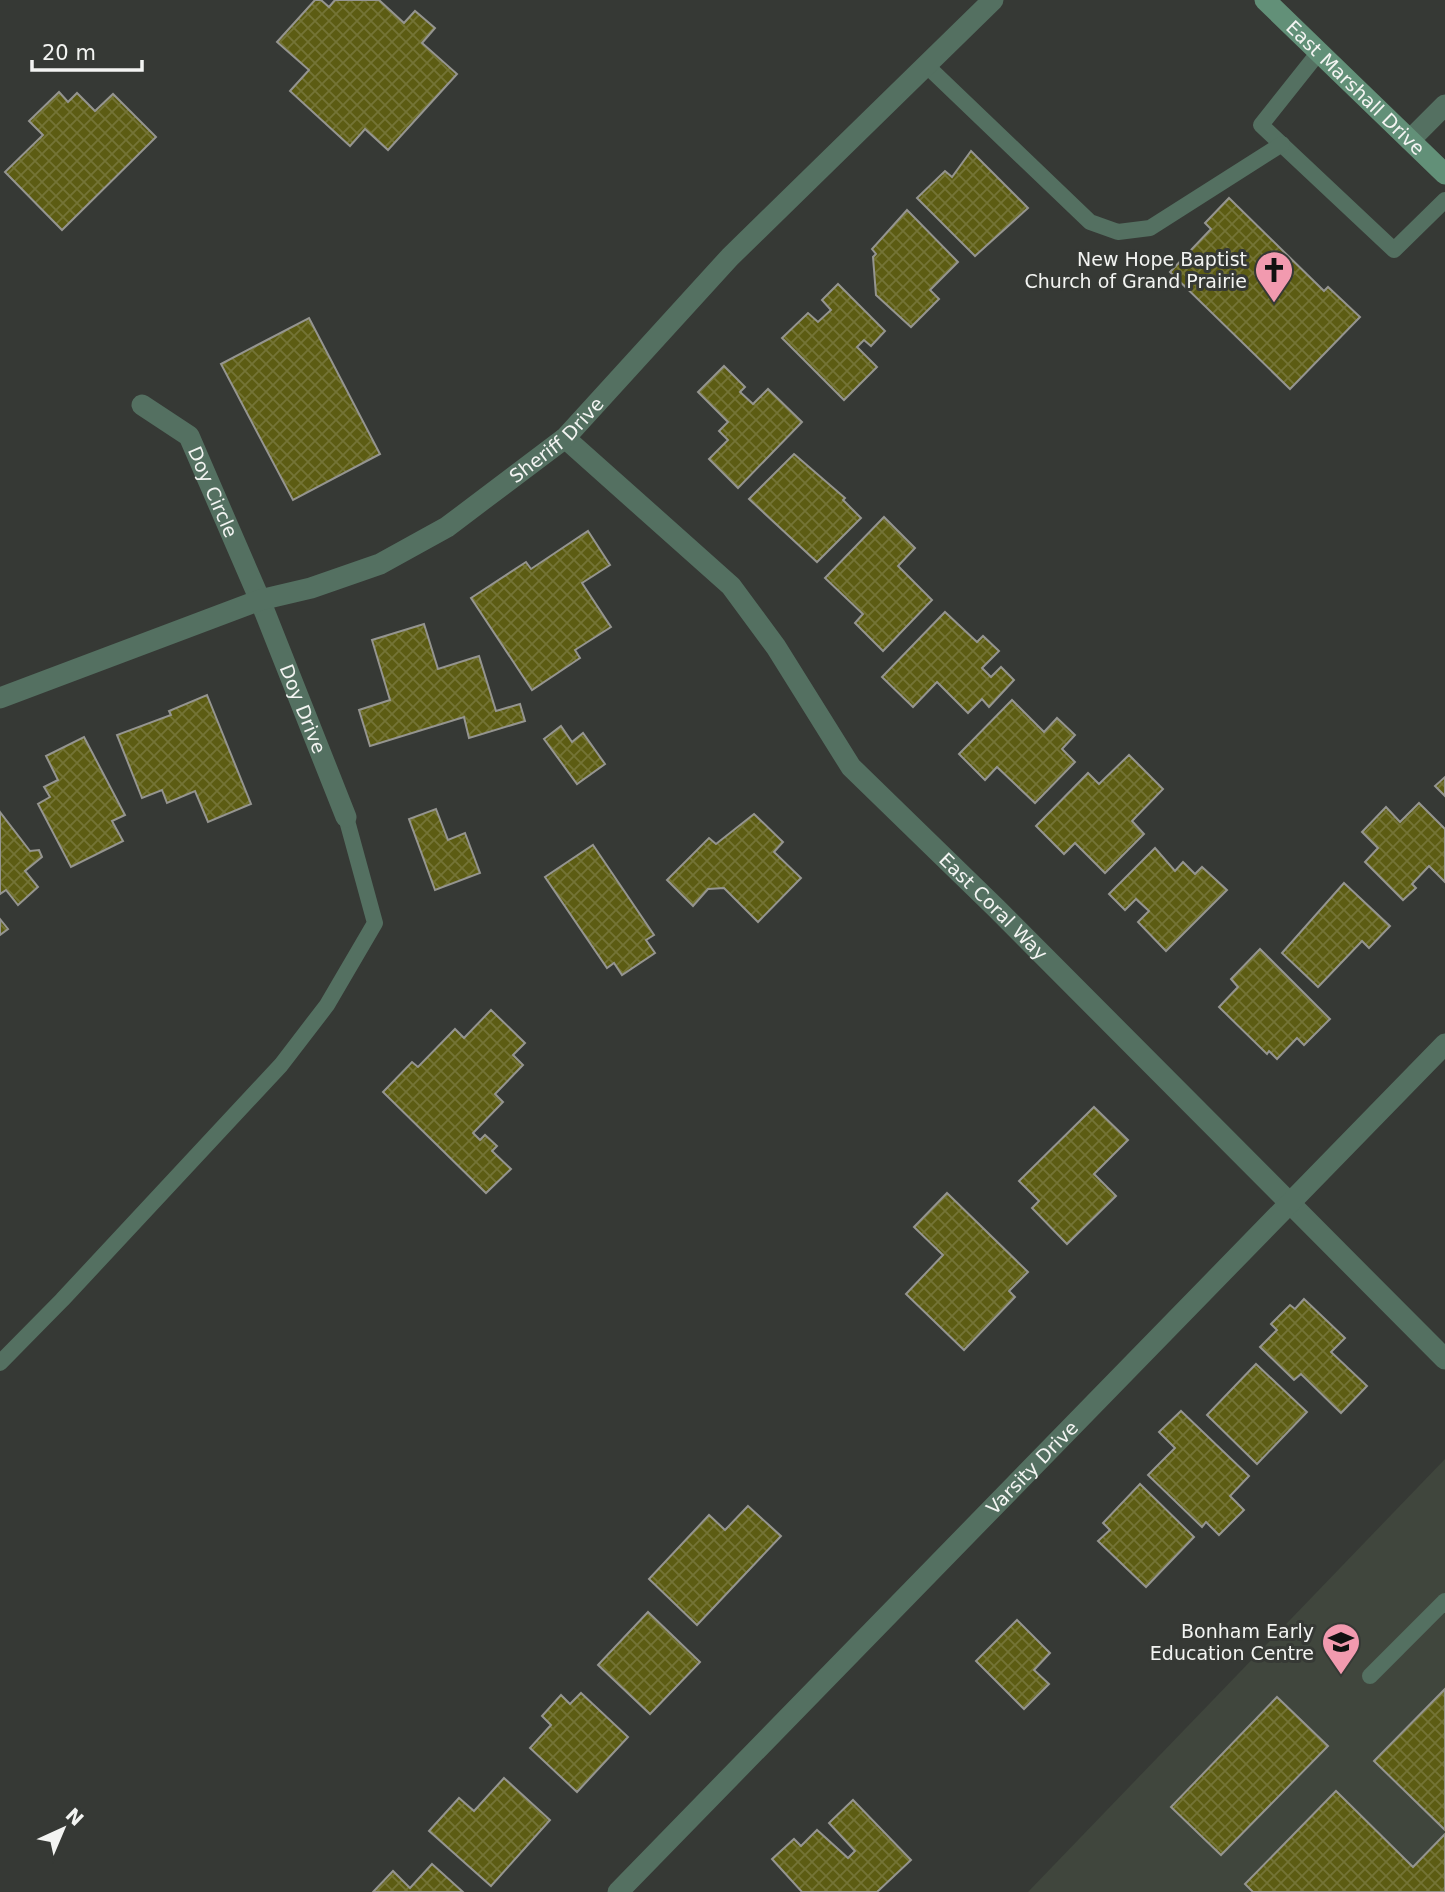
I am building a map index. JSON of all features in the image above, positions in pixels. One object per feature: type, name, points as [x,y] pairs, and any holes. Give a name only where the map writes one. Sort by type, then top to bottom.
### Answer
[{"type":"street","name":"Sheriff Drive","points":[[0,698],[260,600],[311,587],[380,564],[447,527],[565,438],[730,257],[993,0]]},
{"type":"street","name":"East Marshall Drive","points":[[1265,0],[1445,174]]},
{"type":"street","points":[[1410,140],[1445,105]]},
{"type":"street","name":"Doy Circle","points":[[142,405],[189,436],[260,600]]},
{"type":"street","name":"East Coral Way","points":[[565,438],[731,586],[776,647],[851,767],[997,909],[1445,1359]]},
{"type":"street","name":"Doy Drive","points":[[260,600],[346,817]]},
{"type":"street","name":"Varsity Drive","points":[[618,1892],[1445,1044]]},
{"type":"lane","points":[[1319,52],[1261,125],[1394,250],[1445,200]]},
{"type":"lane","points":[[926,65],[1090,222],[1118,232],[1150,228],[1282,144]]},
{"type":"lane","points":[[0,1363],[281,1065],[327,1005],[375,923],[346,817]]},
{"type":"lane","points":[[1370,1676],[1445,1601]]},
{"type":"shaded area","name":"Bonham Early Education Centre","points":[[1445,1459],[1445,1892],[1028,1892]]},
{"type":"building","points":[[315,0],[321,0],[329,7],[335,0],[379,0],[404,23],[415,11],[435,28],[422,43],[457,74],[388,150],[365,129],[350,146],[290,91],[309,70],[277,42]]},
{"type":"building","points":[[59,92],[68,102],[77,93],[95,111],[113,94],[156,137],[62,230],[5,172],[43,135],[29,121]]},
{"type":"building","points":[[971,151],[1028,208],[975,256],[917,198],[945,171],[952,177]]},
{"type":"building","name":"New Hope Baptist Church of Grand Prairie","points":[[1229,198],[1324,291],[1328,287],[1360,317],[1290,389],[1170,272],[1211,229],[1205,223]]},
{"type":"building","points":[[907,210],[958,262],[930,290],[939,299],[911,327],[876,295],[873,257],[876,254],[872,249]]},
{"type":"building","points":[[838,284],[885,331],[871,346],[864,340],[857,347],[877,367],[844,400],[782,338],[808,313],[818,322],[831,310],[822,300]]},
{"type":"building","points":[[309,318],[380,454],[293,500],[221,364]]},
{"type":"building","points":[[724,366],[745,387],[740,392],[753,404],[768,389],[802,422],[738,488],[709,459],[728,440],[719,431],[728,422],[698,392]]},
{"type":"building","points":[[794,454],[845,498],[843,500],[861,518],[817,562],[749,499]]},
{"type":"building","points":[[884,517],[915,548],[898,566],[932,600],[883,651],[855,623],[863,614],[825,578]]},
{"type":"building","points":[[588,531],[610,565],[582,583],[611,627],[575,650],[580,658],[532,690],[471,598],[526,562],[531,569]]},
{"type":"building","points":[[945,612],[977,642],[983,636],[999,651],[982,668],[991,677],[1001,667],[1014,680],[989,707],[982,699],[968,713],[937,682],[913,707],[882,677]]},
{"type":"building","points":[[424,624],[438,669],[479,656],[496,711],[520,704],[525,721],[469,738],[464,717],[370,746],[359,710],[390,700],[372,640]]},
{"type":"building","points":[[207,695],[251,804],[208,822],[195,791],[167,803],[162,790],[142,798],[117,735],[171,715],[169,711]]},
{"type":"building","points":[[1012,700],[1044,732],[1057,718],[1075,735],[1062,749],[1075,762],[1035,803],[997,767],[985,780],[959,754]]},
{"type":"building","points":[[561,726],[572,742],[583,733],[605,764],[577,784],[544,739]]},
{"type":"building","points":[[84,737],[125,815],[112,821],[123,841],[71,867],[38,804],[50,797],[44,787],[58,780],[46,756]]},
{"type":"building","points":[[1129,755],[1163,789],[1132,821],[1144,834],[1105,873],[1075,843],[1064,854],[1036,826],[1088,773],[1099,784]]},
{"type":"building","points":[[1445,777],[1445,796],[1435,786]]},
{"type":"building","points":[[1419,803],[1445,829],[1445,882],[1429,866],[1412,884],[1416,888],[1403,900],[1365,862],[1378,848],[1362,832],[1386,807],[1400,822]]},
{"type":"building","points":[[436,809],[448,840],[465,833],[480,873],[435,890],[409,819]]},
{"type":"building","points":[[0,812],[30,851],[39,850],[42,857],[25,871],[38,887],[18,905],[6,890],[0,894]]},
{"type":"building","points":[[754,814],[783,842],[774,852],[801,878],[758,922],[724,888],[708,889],[693,906],[667,880],[709,838],[716,844]]},
{"type":"building","points":[[593,845],[654,935],[646,940],[655,953],[622,975],[614,963],[607,968],[545,877]]},
{"type":"building","points":[[1155,848],[1175,871],[1183,862],[1195,874],[1202,867],[1227,890],[1166,951],[1138,922],[1149,911],[1136,899],[1125,910],[1109,894]]},
{"type":"building","points":[[1344,883],[1390,926],[1369,948],[1362,941],[1318,987],[1282,953]]},
{"type":"building","points":[[0,919],[8,929],[0,935]]},
{"type":"building","points":[[1260,949],[1330,1019],[1304,1045],[1297,1038],[1277,1059],[1269,1051],[1267,1054],[1219,1007],[1238,987],[1231,979]]},
{"type":"building","points":[[491,1010],[525,1043],[513,1055],[523,1065],[495,1094],[503,1102],[473,1133],[480,1140],[485,1135],[497,1146],[492,1151],[511,1169],[486,1193],[383,1092],[412,1062],[418,1067],[455,1029],[464,1038]]},
{"type":"building","points":[[1094,1107],[1128,1140],[1094,1174],[1116,1196],[1067,1244],[1032,1208],[1039,1201],[1019,1181]]},
{"type":"building","points":[[947,1193],[1028,1272],[1009,1291],[1015,1297],[964,1350],[906,1294],[943,1255],[914,1227]]},
{"type":"building","points":[[1304,1299],[1345,1338],[1331,1352],[1367,1386],[1341,1413],[1301,1374],[1294,1380],[1260,1347],[1277,1330],[1271,1324],[1290,1305],[1295,1309]]},
{"type":"building","points":[[1256,1364],[1307,1412],[1257,1464],[1207,1415]]},
{"type":"building","points":[[1181,1411],[1249,1476],[1230,1496],[1244,1510],[1219,1535],[1206,1522],[1202,1527],[1148,1475],[1175,1448],[1159,1432]]},
{"type":"building","points":[[1140,1484],[1194,1537],[1146,1587],[1098,1541],[1110,1530],[1103,1523]]},
{"type":"building","points":[[748,1506],[781,1536],[697,1625],[649,1579],[709,1515],[725,1530]]},
{"type":"building","points":[[648,1612],[700,1662],[650,1714],[598,1665]]},
{"type":"building","points":[[1017,1620],[1050,1653],[1034,1670],[1049,1684],[1024,1709],[976,1661]]},
{"type":"building","points":[[1445,1689],[1445,1830],[1374,1761]]},
{"type":"building","points":[[581,1693],[628,1737],[577,1792],[530,1748],[551,1725],[542,1716],[561,1695],[570,1704]]},
{"type":"building","points":[[1277,1697],[1328,1746],[1221,1855],[1171,1807]]},
{"type":"building","points":[[504,1778],[550,1820],[491,1886],[429,1831],[459,1798],[474,1811]]},
{"type":"building","points":[[1336,1791],[1413,1867],[1445,1834],[1445,1892],[1253,1892],[1245,1884]]},
{"type":"building","points":[[853,1800],[911,1860],[877,1892],[802,1892],[772,1859],[794,1839],[801,1846],[817,1830],[848,1858],[855,1851],[829,1823]]},
{"type":"building","points":[[432,1864],[463,1892],[373,1892],[393,1871],[410,1888]]},
{"type":"place","name":"New Hope Baptist Church of Grand Prairie","points":[[1274,304]]},
{"type":"place","name":"Bonham Early Education Centre","points":[[1341,1676]]}]
